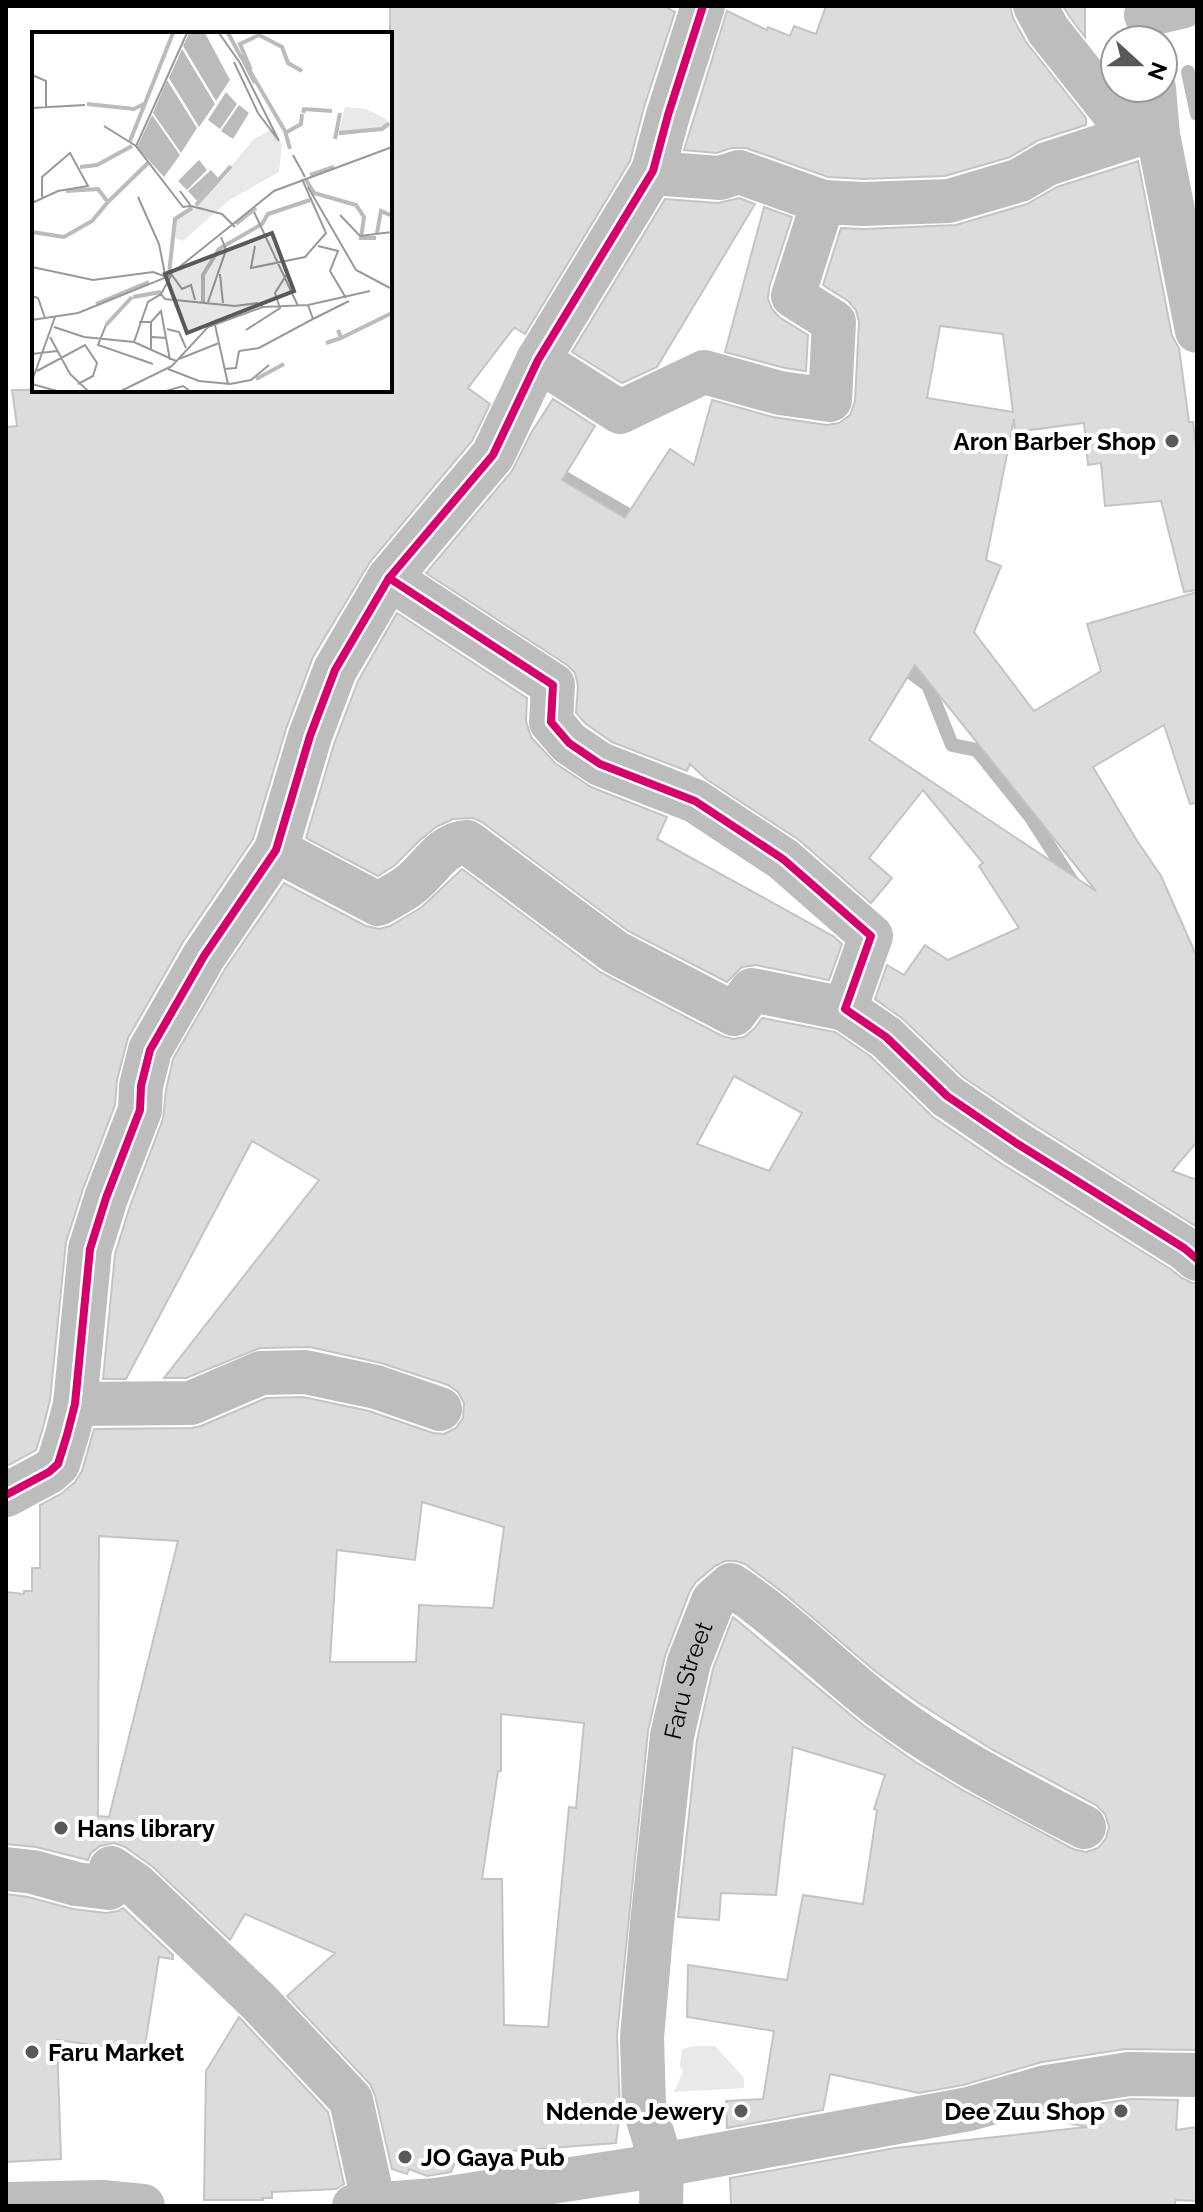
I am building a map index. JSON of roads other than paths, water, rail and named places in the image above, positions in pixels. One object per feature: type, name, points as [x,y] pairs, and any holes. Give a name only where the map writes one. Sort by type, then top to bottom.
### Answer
[{"type":"street","points":[[6,1495],[58,1464],[75,1404],[90,1249],[140,1110],[141,1086],[150,1050],[204,956],[276,850],[310,736],[335,670],[389,578],[493,455],[538,360],[653,171],[703,6]]},
{"type":"street","points":[[1035,6],[1048,30],[1117,117],[1148,134]]},
{"type":"street","points":[[1152,104],[1148,134],[1197,331]]},
{"type":"street","points":[[653,171],[720,178],[739,172],[823,202],[949,201],[1020,180],[1047,164],[1148,134]]},
{"type":"street","points":[[538,360],[620,412],[704,372],[780,393],[830,400],[834,322],[793,296],[823,202]]},
{"type":"street","points":[[389,578],[553,685],[551,722],[569,743],[600,764],[695,801],[783,859],[871,936],[845,1009]]},
{"type":"street","points":[[276,850],[378,904],[411,884],[438,856],[456,843],[467,842],[615,952],[734,1014],[752,990],[845,1009],[886,1037],[947,1096],[1197,1259]]},
{"type":"street","points":[[75,1404],[191,1403],[261,1373],[305,1372],[376,1387],[440,1409]]},
{"type":"street","name":"Faru Street","points":[[662,2185],[644,2106],[642,2037],[672,1736],[689,1662],[713,1601],[731,1585],[755,1600],[880,1706],[954,1757],[1084,1827]]},
{"type":"street","points":[[6,1869],[109,1888],[111,1868],[136,1885],[259,2002],[351,2100],[364,2205],[662,2185],[1046,2087],[1129,2074],[1197,2075]]},
{"type":"street","points":[[6,2204],[102,2202],[143,2206]]},
{"type":"waterway","points":[[1188,72],[1197,114]]},
{"type":"waterway","points":[[549,469],[642,523]]},
{"type":"waterway","points":[[898,663],[928,685],[952,745],[977,750],[1030,816],[1075,886]]},
{"type":"place","name":"Aron Barber Shop","points":[[1172,441]]},
{"type":"place","name":"Hans library","points":[[61,1828]]},
{"type":"place","name":"Faru Market","points":[[32,2052]]},
{"type":"place","name":"Ndende Jewery","points":[[741,2111]]},
{"type":"place","name":"Dee Zuu Shop","points":[[1121,2111]]},
{"type":"place","name":"JO Gaya Pub","points":[[405,2157]]}]
